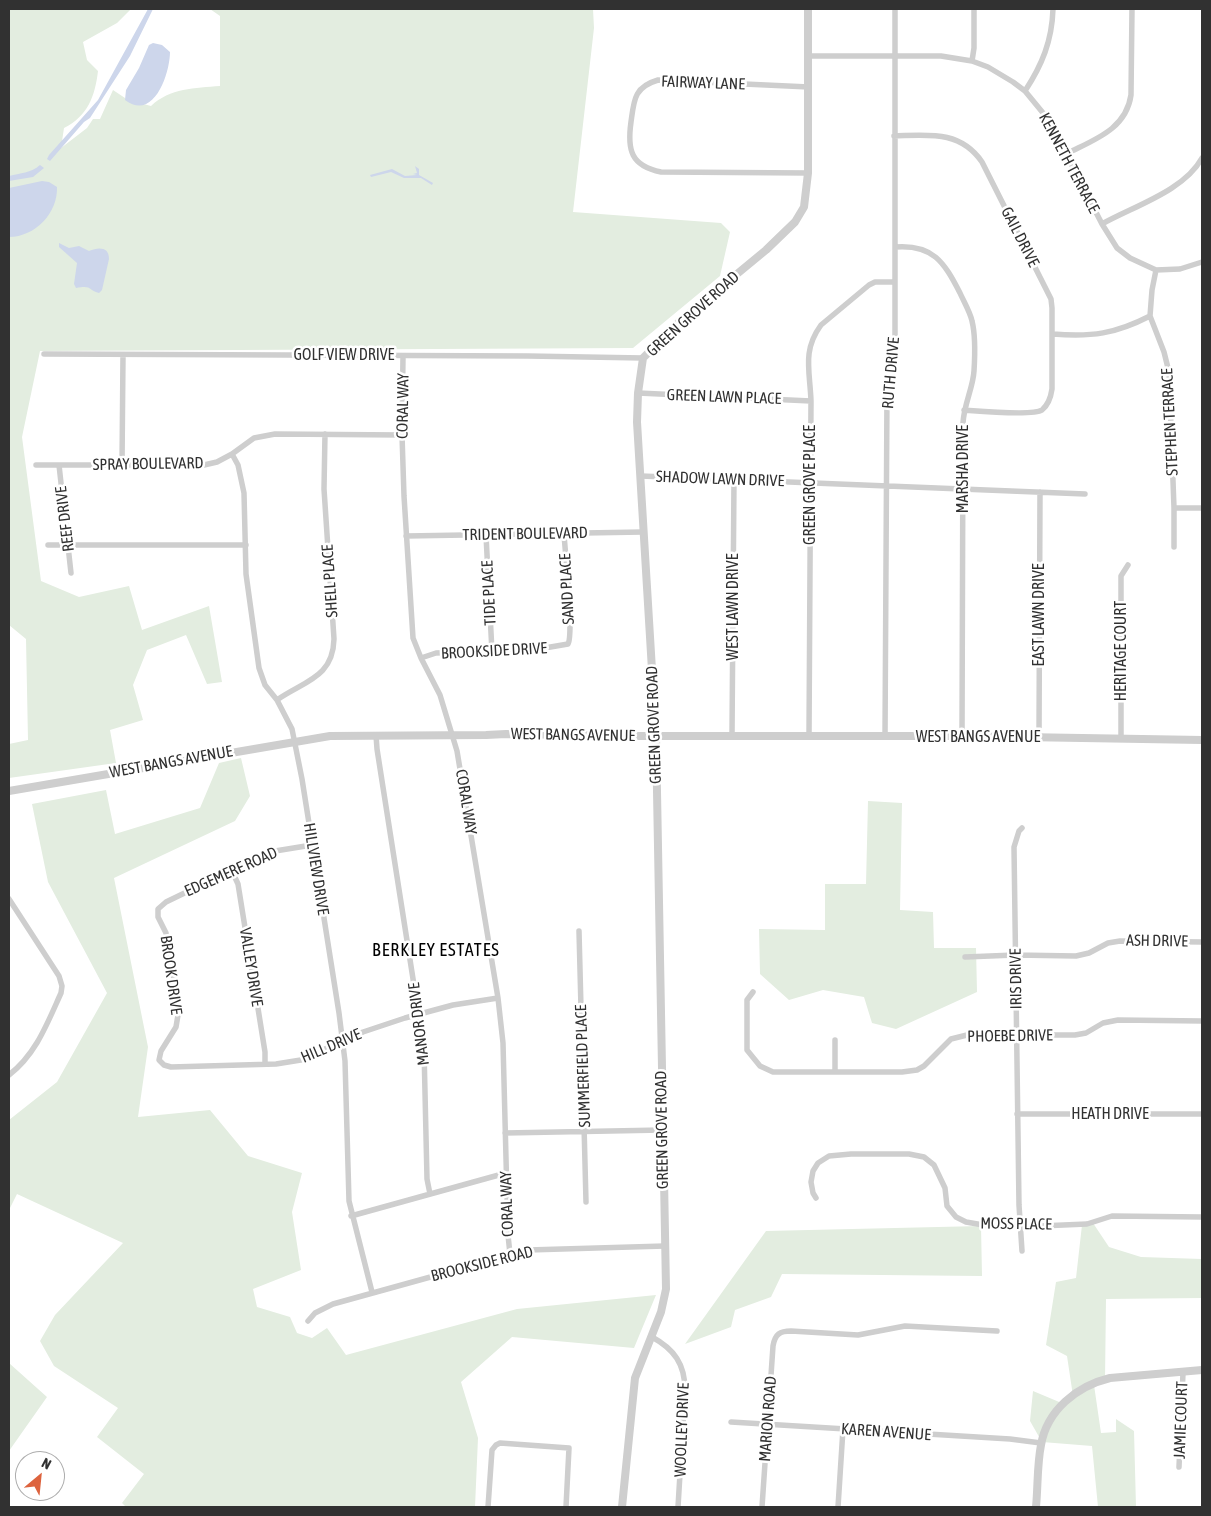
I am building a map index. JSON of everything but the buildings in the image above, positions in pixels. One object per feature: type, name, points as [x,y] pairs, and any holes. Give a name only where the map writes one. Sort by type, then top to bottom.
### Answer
[{"type":"street","name":"GREEN GROVE ROAD","points":[[622,1507],[635,1378],[662,1312],[665,1296],[656,736],[640,476],[638,393],[643,358],[680,321],[766,250],[795,222],[804,207],[808,173],[808,9]]},
{"type":"street","name":"RUTH DRIVE","points":[[885,737],[888,392],[895,362],[895,9]]},
{"type":"street","points":[[972,62],[974,9]]},
{"type":"street","points":[[1025,91],[1037,72],[1047,48],[1051,33],[1053,9]]},
{"type":"street","points":[[1066,154],[1114,128],[1129,108],[1132,95],[1132,9]]},
{"type":"street","name":"KENNETH TERRACE","points":[[808,56],[941,56],[988,67],[1025,91],[1048,119],[1102,224],[1110,238],[1125,254],[1142,265],[1156,270],[1180,269],[1202,262]]},
{"type":"street","name":"FAIRWAY LANE","points":[[808,87],[658,80],[640,89],[634,98],[628,140],[632,154],[642,165],[651,170],[661,172],[808,173]]},
{"type":"street","name":"GAIL DRIVE","points":[[894,136],[948,137],[966,145],[978,157],[1048,292],[1052,308],[1052,389],[1049,400],[1044,408],[1032,413],[964,410]]},
{"type":"street","points":[[1102,224],[1174,187],[1190,175],[1202,158]]},
{"type":"street","name":"MARSHA DRIVE","points":[[895,247],[916,247],[938,258],[946,268],[970,314],[974,330],[974,372],[964,410],[962,736]]},
{"type":"street","name":"STEPHEN TERRACE","points":[[1156,270],[1150,316],[1164,352],[1169,372],[1174,547]]},
{"type":"street","name":"GREEN GROVE PLACE","points":[[808,736],[811,401],[808,358],[816,331],[825,321],[869,285],[875,282],[894,282]]},
{"type":"street","points":[[1053,334],[1109,333],[1129,327],[1150,316]]},
{"type":"street","name":"GOLF VIEW DRIVE","points":[[44,354],[643,358]]},
{"type":"street","points":[[122,465],[123,355]]},
{"type":"street","name":"CORAL WAY","points":[[404,356],[402,435],[413,638],[440,695],[457,751],[498,998],[503,1043],[510,1254]]},
{"type":"street","name":"GREEN LAWN PLACE","points":[[638,393],[811,401]]},
{"type":"street","name":"SPRAY BOULEVARD","points":[[36,465],[204,465],[217,462],[254,438],[261,436],[275,434],[402,435]]},
{"type":"street","name":"SHELL PLACE","points":[[277,700],[289,691],[317,677],[325,669],[332,654],[334,639],[324,490],[325,434]]},
{"type":"street","name":"HILLVIEW DRIVE","points":[[232,454],[238,465],[244,493],[246,574],[259,668],[265,685],[289,720],[295,741],[343,1041],[351,1216],[372,1292]]},
{"type":"street","name":"REEF DRIVE","points":[[59,465],[71,573]]},
{"type":"street","name":"SHADOW LAWN DRIVE","points":[[640,476],[1085,494]]},
{"type":"street","name":"WEST LAWN DRIVE","points":[[732,736],[734,479]]},
{"type":"street","name":"EAST LAWN DRIVE","points":[[1039,738],[1040,492]]},
{"type":"street","points":[[1174,508],[1202,508]]},
{"type":"street","name":"TRIDENT BOULEVARD","points":[[406,536],[643,532]]},
{"type":"street","name":"SAND PLACE","points":[[564,534],[570,639],[568,644]]},
{"type":"street","name":"TIDE PLACE","points":[[486,535],[492,652]]},
{"type":"street","points":[[48,545],[246,545]]},
{"type":"street","name":"HERITAGE COURT","points":[[1121,739],[1121,576],[1128,564]]},
{"type":"street","name":"BROOKSIDE DRIVE","points":[[421,658],[436,653],[533,650],[568,644]]},
{"type":"street","name":"WEST BANGS AVENUE","points":[[9,791],[330,736],[506,734],[962,736],[1202,740]]},
{"type":"street","name":"MANOR DRIVE","points":[[376,735],[424,1049],[427,1179],[430,1194]]},
{"type":"street","name":"IRIS DRIVE","points":[[1022,828],[1019,831],[1014,847],[1017,1114],[1022,1251]]},
{"type":"street","name":"EDGEMERE ROAD","points":[[158,913],[158,909],[166,902],[273,851],[312,845]]},
{"type":"street","name":"VALLEY DRIVE","points":[[232,871],[238,884],[265,1052],[265,1064]]},
{"type":"street","points":[[9,899],[59,976],[62,986],[61,993],[36,1045],[25,1062],[9,1075]]},
{"type":"street","name":"BROOK DRIVE","points":[[158,913],[166,933],[178,1009],[176,1027],[161,1051],[159,1060],[162,1063]]},
{"type":"street","name":"SUMMERFIELD PLACE","points":[[579,931],[586,1202]]},
{"type":"street","name":"ASH DRIVE","points":[[964,957],[1016,955],[1076,956],[1085,954],[1108,943],[1120,941],[1202,942]]},
{"type":"street","name":"PHOEBE DRIVE","points":[[754,992],[747,1000],[747,1050],[754,1060],[772,1072],[902,1072],[916,1070],[929,1062],[948,1042],[956,1037],[967,1035],[1079,1035],[1091,1031],[1104,1023],[1118,1020],[1202,1021]]},
{"type":"street","name":"HILL DRIVE","points":[[162,1063],[172,1067],[265,1064],[307,1059],[364,1032],[419,1014],[453,1005],[498,998]]},
{"type":"street","points":[[835,1040],[835,1072]]},
{"type":"street","name":"HEATH DRIVE","points":[[1017,1114],[1202,1114]]},
{"type":"street","points":[[505,1133],[663,1130]]},
{"type":"street","name":"MOSS PLACE","points":[[816,1198],[811,1182],[813,1171],[818,1163],[829,1156],[909,1154],[924,1158],[934,1165],[945,1188],[947,1206],[956,1217],[966,1222],[989,1226],[1020,1226],[1087,1224],[1112,1216],[1202,1217]]},
{"type":"street","points":[[351,1216],[506,1173]]},
{"type":"street","name":"BROOKSIDE ROAD","points":[[308,1321],[324,1307],[510,1254],[540,1249],[665,1246]]},
{"type":"street","name":"MARION ROAD","points":[[762,1507],[773,1346],[774,1339],[779,1333],[791,1331],[858,1335],[906,1326],[998,1331]]},
{"type":"street","name":"WOOLLEY DRIVE","points":[[652,1337],[668,1347],[674,1354],[684,1376],[685,1390],[678,1507]]},
{"type":"street","points":[[1036,1507],[1041,1443],[1049,1421],[1055,1412],[1074,1394],[1089,1384],[1110,1378],[1202,1370]]},
{"type":"street","name":"JAMIE COURT","points":[[1179,1468],[1183,1373]]},
{"type":"street","name":"KAREN AVENUE","points":[[731,1422],[1019,1440],[1041,1443]]},
{"type":"street","points":[[838,1507],[843,1429]]},
{"type":"street","points":[[488,1507],[492,1450],[496,1444],[500,1443],[569,1448],[566,1507]]},
{"type":"shaded area","points":[[9,9],[131,9],[117,23],[83,42],[87,60],[98,71],[97,80],[85,111],[79,118],[64,128],[61,148],[87,128],[93,119],[100,119],[113,90],[128,100],[151,106],[158,100],[175,92],[192,88],[220,86],[220,16],[210,9],[593,9],[594,28],[573,212],[721,223],[730,232],[720,276],[633,348],[40,351],[22,437],[41,581],[79,597],[129,586],[142,630],[209,606],[222,682],[207,684],[186,635],[147,650],[133,685],[143,720],[110,730],[116,763],[9,778],[9,744],[28,740],[26,639],[9,625]]},
{"type":"shaded area","points":[[241,758],[250,796],[235,821],[114,878],[148,1047],[138,1117],[210,1110],[248,1156],[302,1173],[292,1212],[301,1270],[253,1289],[257,1307],[290,1317],[297,1333],[312,1338],[327,1328],[346,1355],[517,1309],[656,1295],[634,1348],[512,1337],[461,1382],[478,1438],[475,1507],[126,1507],[122,1503],[144,1474],[97,1437],[118,1408],[54,1366],[40,1341],[55,1315],[123,1243],[17,1194],[9,1210],[9,1120],[57,1082],[107,993],[48,882],[32,804],[106,790],[115,834],[200,808],[219,763]]},
{"type":"shaded area","points":[[868,801],[902,803],[900,910],[933,912],[934,948],[976,948],[977,992],[896,1029],[872,1023],[864,997],[823,990],[789,1000],[760,974],[759,929],[825,930],[825,884],[866,884]]},
{"type":"shaded area","points":[[1093,1223],[1109,1247],[1141,1257],[1202,1259],[1202,1298],[1106,1299],[1105,1380],[1094,1385],[1101,1433],[1116,1432],[1116,1419],[1134,1431],[1136,1507],[1098,1507],[1092,1446],[1042,1442],[1030,1421],[1033,1391],[1064,1404],[1073,1396],[1067,1356],[1046,1345],[1056,1282],[1076,1278],[1082,1225]]},
{"type":"shaded area","points":[[981,1226],[982,1276],[782,1274],[771,1297],[735,1310],[731,1327],[685,1344],[766,1231]]},
{"type":"shaded area","points":[[9,1363],[47,1397],[9,1451]]},
{"type":"water","points":[[148,9],[153,9],[130,56],[90,118],[84,122],[50,161],[47,159],[49,155],[98,100]]},
{"type":"water","points":[[153,43],[162,45],[170,52],[167,71],[158,92],[152,100],[144,105],[135,105],[125,100],[126,90],[139,68],[149,45]]},
{"type":"water","points":[[40,165],[44,168],[33,177],[9,181],[9,176],[29,171]]},
{"type":"water","points":[[415,166],[419,169],[419,175],[433,183],[432,185],[421,178],[404,178],[391,172],[371,177],[370,175],[392,169],[405,176],[417,175],[413,174],[417,173]]},
{"type":"water","points":[[42,181],[49,182],[57,187],[54,206],[43,222],[36,228],[19,236],[9,237],[9,188]]},
{"type":"water","points":[[59,243],[69,248],[79,246],[89,251],[103,249],[107,252],[109,259],[102,290],[99,293],[88,287],[76,288],[74,284],[77,263],[59,247]]},
{"type":"district","name":"BERKLEY ESTATES","points":[[436,950]]}]
